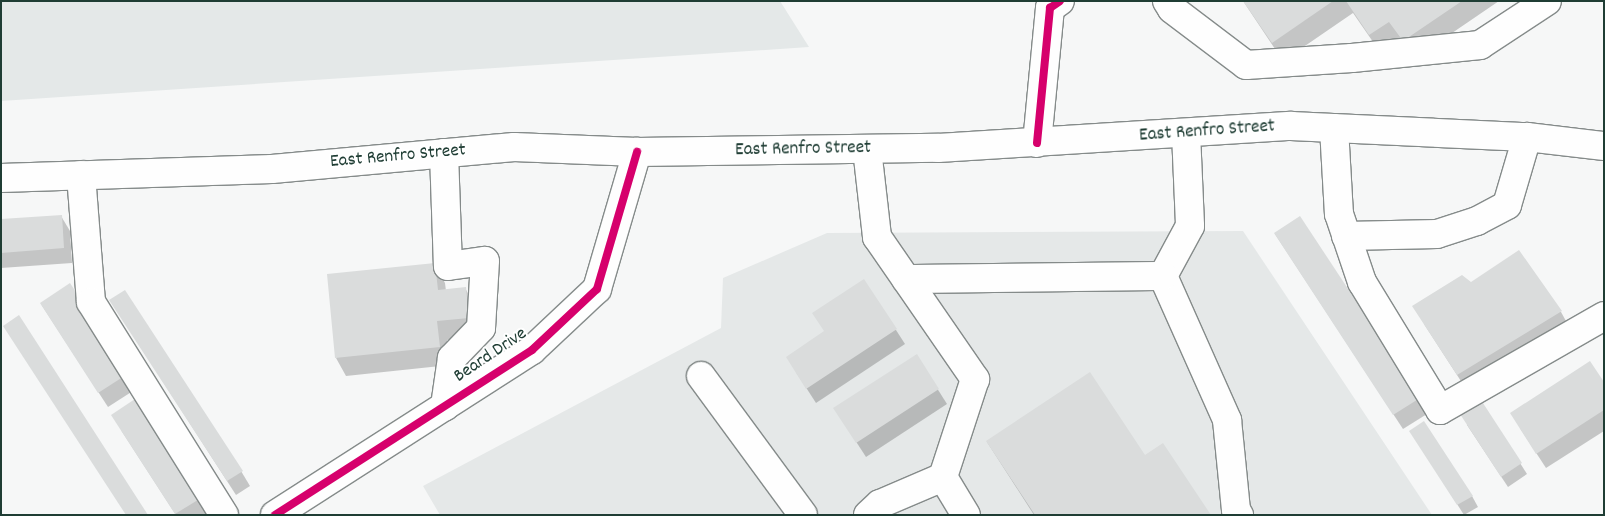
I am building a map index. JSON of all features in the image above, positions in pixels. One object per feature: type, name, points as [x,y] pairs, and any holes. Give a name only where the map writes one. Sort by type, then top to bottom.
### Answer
[{"type":"main road","points":[[1037,144],[1050,8],[1060,1]]},
{"type":"main road","points":[[1167,1],[1172,9],[1246,65],[1352,58],[1480,45],[1547,1]]},
{"type":"main road","name":"East Renfro Street","points":[[1,178],[272,169],[514,147],[637,152],[867,149],[1037,144],[1291,126],[1527,137],[1604,146]]},
{"type":"main road","points":[[1334,128],[1339,214],[1362,282],[1440,410],[1604,316]]},
{"type":"main road","points":[[1163,276],[1190,226],[1186,133]]},
{"type":"main road","points":[[1346,236],[1437,234],[1477,221],[1506,206],[1527,137]]},
{"type":"main road","points":[[867,149],[877,236],[975,379],[942,477],[880,504],[868,515]]},
{"type":"main road","name":"Beard Drive","points":[[275,515],[532,350],[597,289],[637,152]]},
{"type":"main road","points":[[444,153],[448,266],[485,261],[481,328],[452,358],[445,406]]},
{"type":"main road","points":[[81,175],[91,302],[224,515]]},
{"type":"main road","points":[[906,279],[1163,276]]},
{"type":"main road","points":[[1163,276],[1227,420],[1236,510],[1239,515]]},
{"type":"main road","points":[[701,376],[803,515]]},
{"type":"main road","points":[[942,477],[966,515]]},
{"type":"shaded area","points":[[1,1],[780,1],[809,47],[1,101]]},
{"type":"shaded area","points":[[1243,231],[1432,515],[440,515],[423,486],[721,328],[723,278],[827,233]]},
{"type":"building","points":[[1243,1],[1333,1],[1272,43]]},
{"type":"building","points":[[1346,1],[1462,1],[1403,41],[1389,22],[1369,35]]},
{"type":"building","points":[[62,215],[64,248],[1,253],[1,219]]},
{"type":"building","points":[[1300,216],[1420,398],[1393,415],[1274,233]]},
{"type":"building","points":[[1519,250],[1562,311],[1457,375],[1412,306],[1462,275],[1471,282]]},
{"type":"building","points":[[435,263],[438,290],[466,287],[469,318],[437,321],[440,347],[335,358],[327,274]]},
{"type":"building","points":[[864,279],[897,329],[806,389],[786,357],[824,331],[812,313]]},
{"type":"building","points":[[70,283],[129,373],[98,393],[40,303]]},
{"type":"building","points":[[125,290],[243,471],[227,481],[109,300]]},
{"type":"building","points":[[19,315],[148,515],[126,515],[3,326]]},
{"type":"building","points":[[917,354],[939,389],[856,443],[833,408]]},
{"type":"building","points":[[1590,361],[1604,382],[1604,410],[1536,454],[1510,413]]},
{"type":"building","points":[[1090,372],[1145,455],[1163,443],[1211,515],[1035,515],[986,441]]},
{"type":"building","points":[[141,395],[206,495],[175,514],[111,415]]},
{"type":"building","points":[[1481,400],[1522,463],[1501,477],[1460,414]]},
{"type":"building","points":[[1424,421],[1473,496],[1457,505],[1409,431]]},
{"type":"cycle path","points":[[1037,143],[1050,8],[1060,1]]},
{"type":"cycle path","points":[[275,515],[532,350],[597,289],[637,152]]}]
